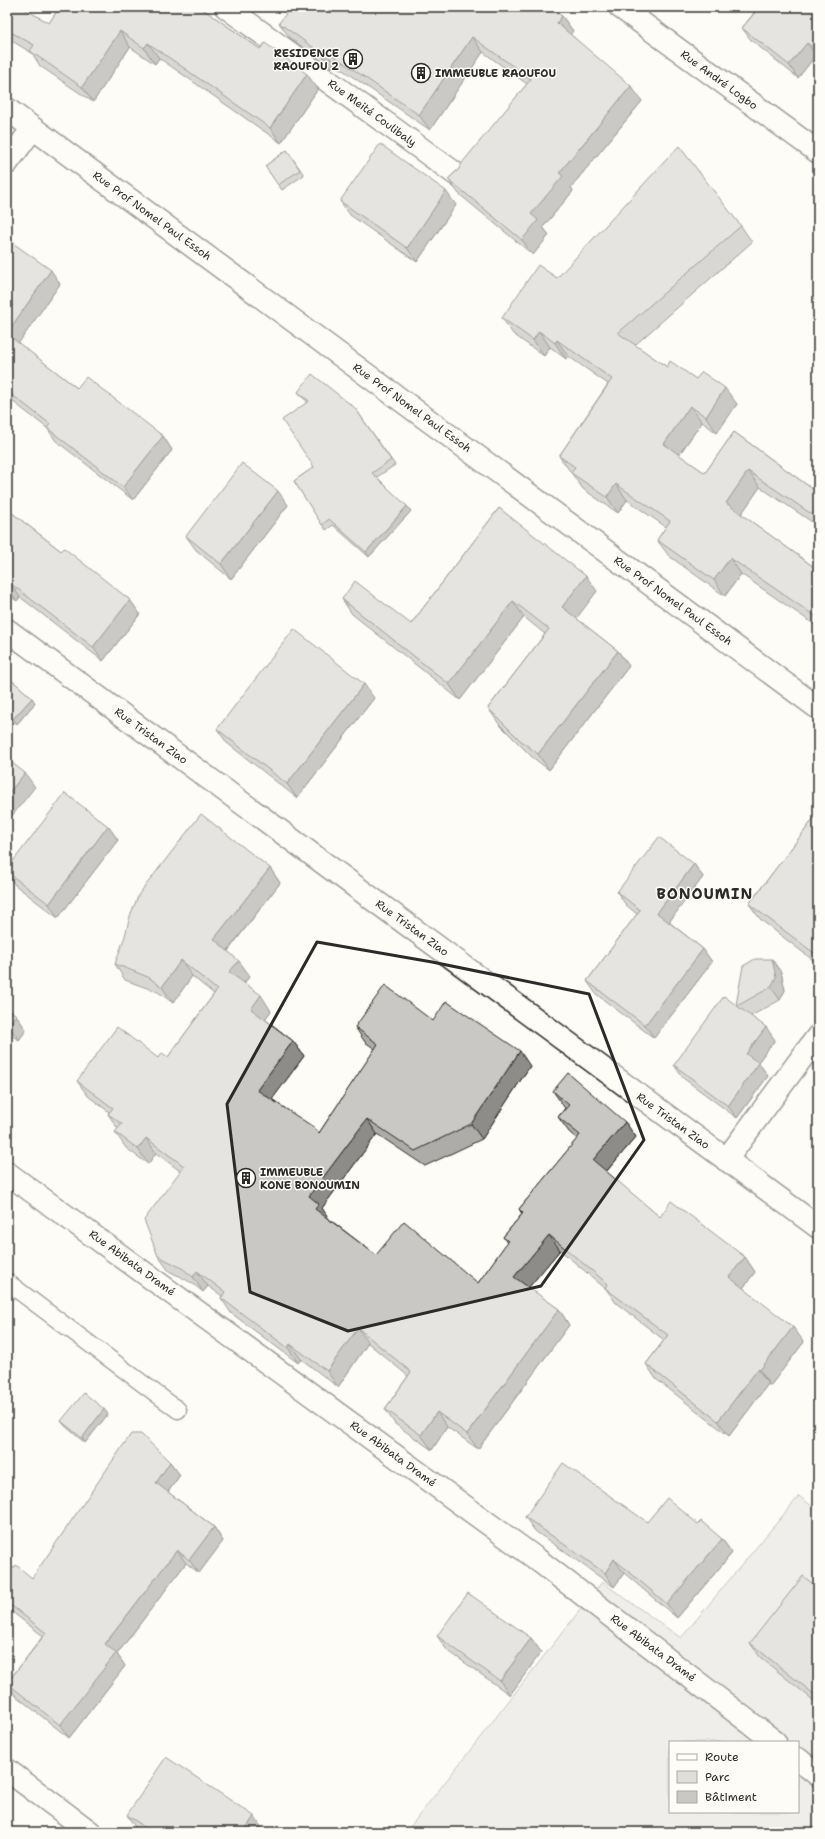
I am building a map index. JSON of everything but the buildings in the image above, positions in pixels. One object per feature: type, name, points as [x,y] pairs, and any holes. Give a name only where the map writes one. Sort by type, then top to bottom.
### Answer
[{"type":"street","name":"Rue Meité Coulibaly","points":[[226,7],[460,177]]},
{"type":"street","name":"Rue André Logbo","points":[[620,7],[818,152]]},
{"type":"street","name":"Rue Prof Nomel Paul Essoh","points":[[7,108],[818,708]]},
{"type":"street","points":[[7,163],[33,128]]},
{"type":"street","name":"Rue Tristan Ziao","points":[[7,630],[818,1227]]},
{"type":"street","points":[[726,1160],[818,1036]]},
{"type":"street","name":"Rue Abibata Dramé","points":[[7,1173],[534,1557],[775,1741]]},
{"type":"street","points":[[799,1760],[818,1775]]},
{"type":"street","points":[[7,1770],[90,1832]]},
{"type":"lane","points":[[7,1282],[178,1410]]},
{"type":"highlighted area","points":[[317,942],[432,962],[589,994],[644,1140],[541,1286],[348,1331],[250,1292],[227,1104]]},
{"type":"green space","points":[[799,1496],[818,1511],[818,1832],[406,1832],[602,1582],[681,1638]]},
{"type":"place","name":"RESIDENCE RAOUFOU 2","points":[[353,59]]},
{"type":"place","name":"IMMEUBLE RAOUFOU","points":[[421,73]]},
{"type":"place","name":"IMMEUBLE KONE BONOUMIN","points":[[246,1178]]},
{"type":"district","name":"BONOUMIN","points":[[705,894]]}]
